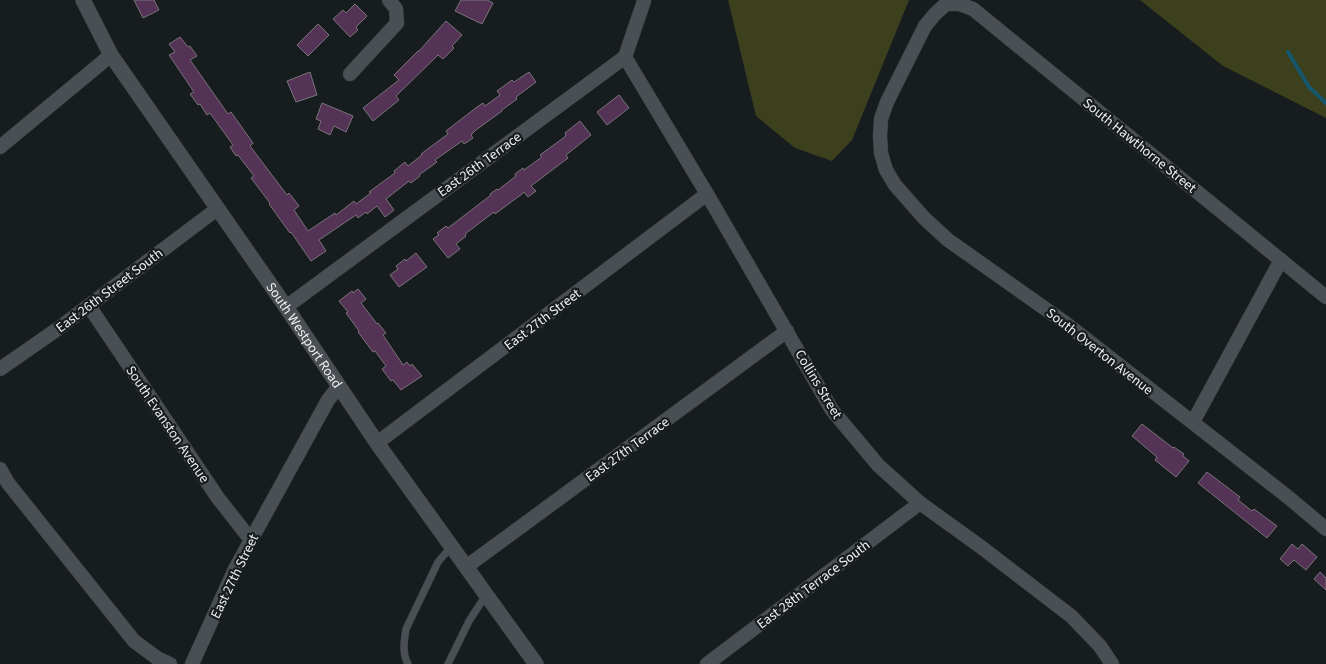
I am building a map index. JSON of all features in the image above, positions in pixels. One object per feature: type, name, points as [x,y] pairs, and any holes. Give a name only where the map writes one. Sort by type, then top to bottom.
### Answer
[{"type":"street","name":"South Westport Road","points":[[83,0],[111,55],[286,307],[377,443],[536,664]]},
{"type":"street","points":[[350,74],[397,23],[396,9],[389,0]]},
{"type":"street","points":[[625,57],[644,1]]},
{"type":"street","name":"South Overton Avenue","points":[[950,3],[946,4],[935,14],[925,26],[881,118],[881,153],[895,185],[924,218],[948,240],[1064,322],[1288,497],[1326,529]]},
{"type":"street","name":"South Hawthorne Street","points":[[950,3],[973,9],[1326,297]]},
{"type":"street","points":[[0,147],[111,55]]},
{"type":"street","name":"Collins Street","points":[[625,57],[832,410],[843,424],[878,465],[920,503],[1065,611],[1100,646],[1112,664]]},
{"type":"street","name":"East 26th Terrace","points":[[286,307],[625,57]]},
{"type":"street","name":"East 27th Street","points":[[377,443],[707,194]]},
{"type":"street","name":"East 26th Street South","points":[[0,369],[89,306],[217,209]]},
{"type":"street","points":[[1193,422],[1281,260]]},
{"type":"street","name":"South Evanston Avenue","points":[[89,306],[218,498],[251,540]]},
{"type":"street","name":"East 27th Terrace","points":[[466,567],[787,331]]},
{"type":"street","name":"East 27th Street","points":[[192,664],[234,569],[328,400],[339,386]]},
{"type":"street","points":[[0,469],[8,483],[134,641],[170,664]]},
{"type":"street","name":"East 28th Terrace South","points":[[707,664],[920,503]]},
{"type":"lane","points":[[408,664],[404,650],[406,629],[438,562],[451,547]]},
{"type":"lane","points":[[448,664],[469,621],[486,595]]},
{"type":"green space","points":[[728,0],[909,0],[852,140],[832,161],[795,148],[756,116]]},
{"type":"green space","points":[[1140,0],[1326,0],[1326,118],[1223,66]]},
{"type":"building","points":[[134,0],[154,0],[159,10],[143,18]]},
{"type":"building","points":[[461,0],[487,0],[493,3],[482,24],[455,11]]},
{"type":"building","points":[[355,4],[367,16],[356,27],[358,30],[350,37],[333,19],[343,10],[346,13]]},
{"type":"building","points":[[446,21],[462,35],[452,46],[454,48],[443,59],[438,55],[396,96],[399,100],[373,121],[363,108],[399,80],[394,75]]},
{"type":"building","points":[[318,24],[329,35],[308,56],[297,45]]},
{"type":"building","points":[[180,37],[197,56],[190,60],[228,114],[231,112],[253,143],[250,146],[287,195],[289,193],[299,206],[294,210],[308,231],[335,213],[336,215],[354,201],[356,204],[395,173],[394,171],[405,162],[408,166],[448,134],[446,131],[477,107],[483,103],[485,106],[500,95],[497,91],[512,80],[514,82],[529,72],[536,82],[476,130],[471,135],[473,138],[464,144],[462,141],[435,160],[437,162],[411,183],[409,181],[386,199],[394,210],[385,217],[377,206],[358,218],[356,215],[319,240],[326,251],[311,261],[251,178],[254,176],[238,155],[236,156],[230,147],[233,145],[210,113],[207,115],[190,94],[194,92],[169,55],[175,52],[169,44]]},
{"type":"building","points":[[310,72],[317,95],[296,102],[287,81]]},
{"type":"building","points":[[619,95],[629,108],[607,125],[597,112]]},
{"type":"building","points":[[322,103],[353,116],[346,132],[334,126],[330,135],[318,129],[321,121],[316,119]]},
{"type":"building","points":[[580,121],[591,135],[566,155],[568,158],[531,186],[536,191],[528,197],[524,192],[465,234],[466,236],[456,244],[460,249],[448,258],[433,239],[439,235],[437,233],[446,226],[448,228],[516,176],[515,174],[542,157],[540,155],[566,136],[565,133]]},
{"type":"building","points":[[416,253],[427,267],[399,287],[390,275],[398,269],[396,266]]},
{"type":"building","points":[[358,289],[366,299],[361,303],[386,333],[383,335],[403,365],[407,362],[410,366],[412,364],[422,376],[401,390],[382,369],[386,366],[358,332],[346,313],[348,312],[339,301],[352,291],[353,293]]},
{"type":"building","points":[[1142,424],[1173,448],[1184,454],[1183,456],[1189,461],[1176,477],[1155,460],[1157,457],[1132,436]]},
{"type":"building","points":[[1207,472],[1240,497],[1238,500],[1252,511],[1254,509],[1277,526],[1267,538],[1198,483]]},
{"type":"building","points":[[1292,544],[1298,549],[1302,544],[1317,557],[1306,570],[1294,560],[1288,566],[1280,559]]},
{"type":"building","points":[[1320,572],[1326,578],[1326,590],[1314,579]]},
{"type":"waterway","points":[[1288,52],[1309,87],[1326,103]]}]
